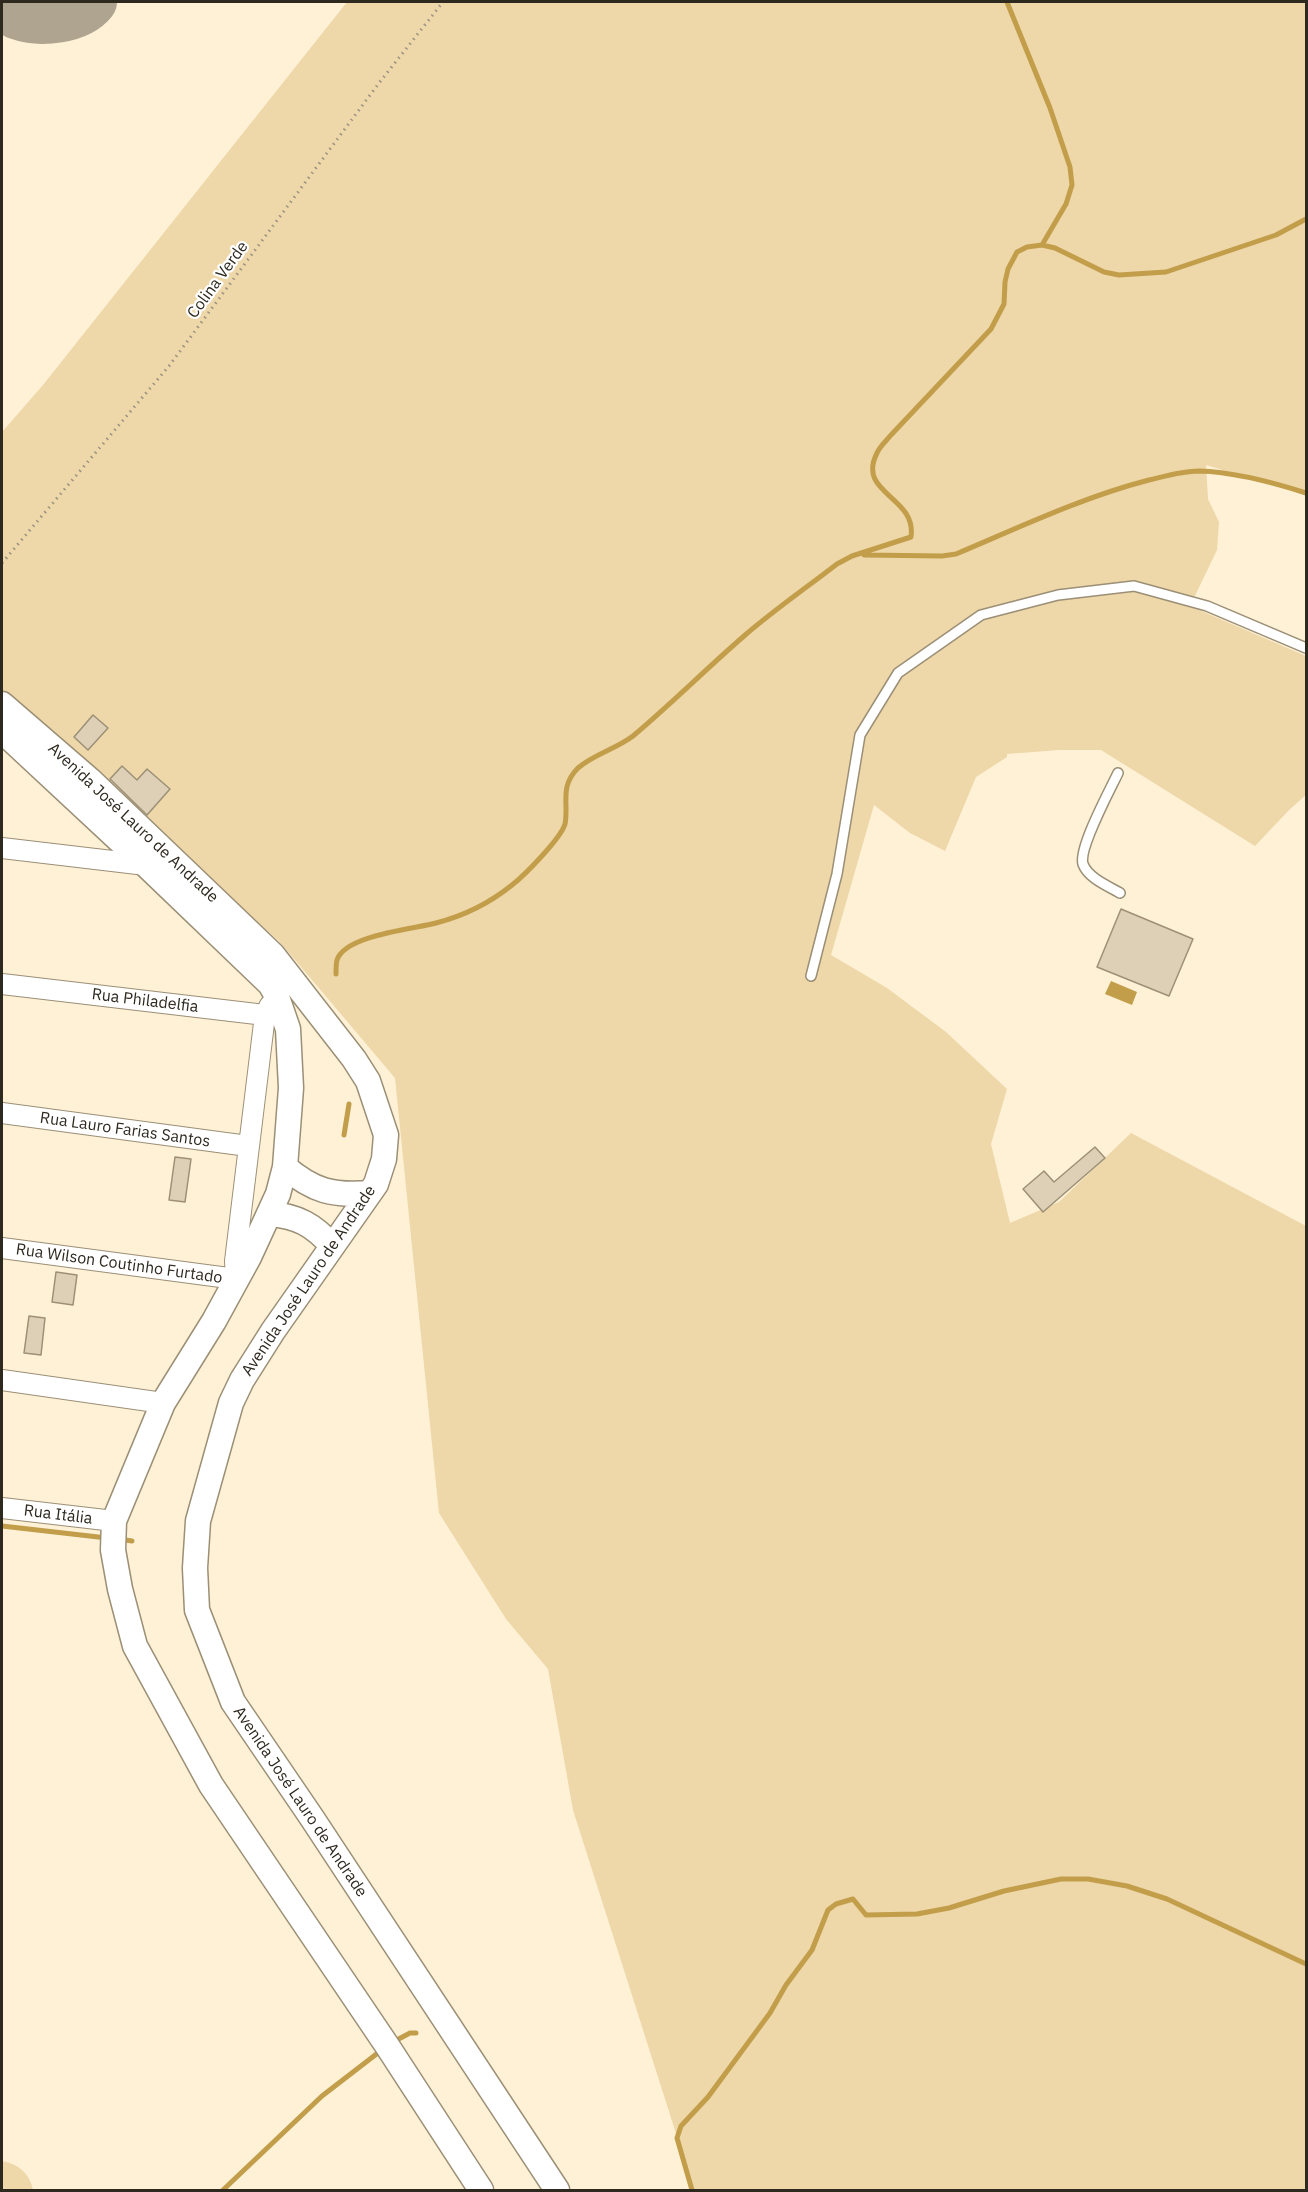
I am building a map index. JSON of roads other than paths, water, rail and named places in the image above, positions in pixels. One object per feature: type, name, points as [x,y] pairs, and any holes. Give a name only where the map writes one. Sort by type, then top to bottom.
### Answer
[{"type":"street","name":"Avenida José Lauro de Andrade","points":[[2,704],[90,780],[273,955],[354,1059],[368,1081],[386,1135],[384,1160],[376,1184],[273,1331],[242,1380],[231,1403],[198,1521],[195,1568],[197,1610],[233,1702],[557,2190]]},
{"type":"street","name":"Avenida José Lauro de Andrade","points":[[2,731],[146,864],[270,984],[276,994],[288,1029],[291,1088],[285,1167],[270,1214],[214,1321],[162,1403],[113,1534]]},
{"type":"street","points":[[2,848],[146,864]]},
{"type":"street","name":"Rua Philadelfia","points":[[2,984],[265,1015]]},
{"type":"street","points":[[236,1280],[235,1261],[265,1015],[276,994]]},
{"type":"street","name":"Rua Lauro Farias Santos","points":[[2,1113],[248,1146]]},
{"type":"street","points":[[285,1167],[301,1181],[322,1191],[346,1195],[369,1193]]},
{"type":"street","points":[[270,1214],[288,1216],[306,1222],[321,1232],[333,1245]]},
{"type":"street","name":"Rua Wilson Coutinho Furtado","points":[[2,1248],[236,1280]]},
{"type":"street","points":[[2,1380],[162,1403]]},
{"type":"street","name":"Rua Itália","points":[[2,1508],[113,1534]]},
{"type":"street","points":[[113,1534],[120,1589],[135,1646],[211,1785],[481,2190]]},
{"type":"lane","points":[[811,976],[837,874],[860,735],[898,673],[981,615],[1058,596],[1134,586],[1207,606],[1306,648]]},
{"type":"lane","points":[[1118,773],[1083,850],[1083,865],[1095,878],[1120,892]]},
{"type":"waterway","points":[[1007,2],[1050,108],[1070,167],[1072,185],[1066,204],[1042,245]]},
{"type":"waterway","points":[[336,974],[337,960],[343,951],[353,945],[381,934],[436,923],[456,916],[486,903],[504,891],[533,865],[562,830],[566,817],[567,789],[572,775],[578,768],[633,736],[755,626],[837,564],[852,556],[911,537],[910,523],[905,512],[874,478],[873,467],[877,453],[891,435],[991,329],[1004,304],[1008,269],[1017,252],[1027,247],[1042,245],[1055,248],[1104,272],[1119,275],[1166,272],[1276,235],[1306,219]]},
{"type":"waterway","points":[[864,555],[942,556],[956,554],[1100,495],[1149,480],[1186,472],[1213,472],[1240,476],[1267,481],[1306,493]]},
{"type":"waterway","points":[[344,1135],[349,1104]]},
{"type":"waterway","points":[[2,1526],[107,1538]]},
{"type":"waterway","points":[[119,1539],[132,1541]]},
{"type":"waterway","points":[[692,2190],[677,2138],[681,2126],[708,2097],[770,2013],[786,1985],[812,1950],[828,1910],[836,1904],[853,1899],[866,1915],[917,1914],[949,1908],[1004,1891],[1061,1879],[1088,1879],[1127,1886],[1167,1899],[1306,1964]]},
{"type":"waterway","points":[[393,2042],[410,2033],[416,2033]]},
{"type":"waterway","points":[[223,2190],[322,2096],[383,2049]]}]
